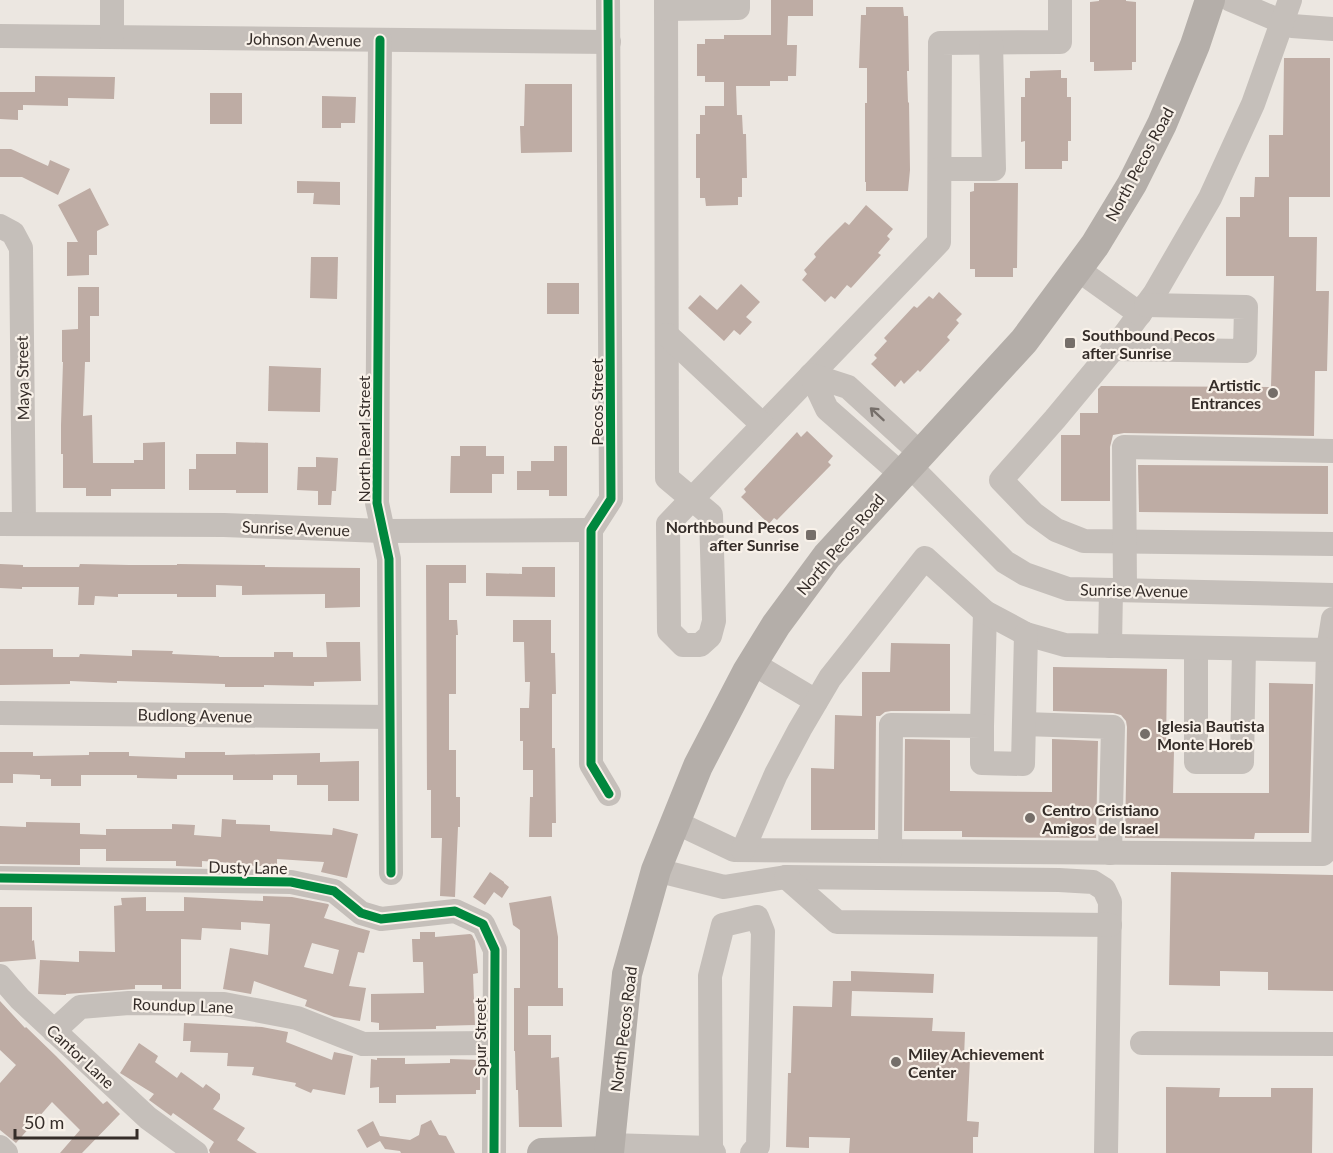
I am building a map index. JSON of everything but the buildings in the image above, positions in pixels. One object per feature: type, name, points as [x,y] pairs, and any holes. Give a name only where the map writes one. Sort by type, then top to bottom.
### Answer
[{"type":"main road","name":"North Pecos Road","points":[[609,1150],[627,974],[656,870],[698,766],[752,663],[776,625],[827,556],[1024,341],[1095,245],[1132,184],[1162,124],[1195,45],[1210,0]]},
{"type":"main road","points":[[542,1153],[609,1150]]},
{"type":"street","points":[[112,0],[112,37]]},
{"type":"street","name":"Pecos Street","points":[[591,530],[611,499],[608,0]]},
{"type":"street","points":[[738,0],[738,8],[666,4],[668,478],[692,499],[711,515],[714,621],[710,636],[700,645],[683,645],[669,631],[668,524],[692,499],[763,425],[811,375],[939,242],[940,43],[1060,42],[1060,0]]},
{"type":"street","points":[[1231,0],[1286,11]]},
{"type":"street","points":[[1286,11],[1292,26],[1333,29]]},
{"type":"street","points":[[1286,11],[1253,104],[1210,198],[1155,293],[1113,349],[1001,480],[1034,514],[1056,530],[1084,541],[1333,544]]},
{"type":"street","name":"Johnson Avenue","points":[[0,36],[609,42]]},
{"type":"street","name":"North Pearl Street","points":[[380,40],[377,503],[389,560],[391,873]]},
{"type":"street","points":[[940,169],[994,169],[991,43]]},
{"type":"street","name":"Maya Street","points":[[6,230],[21,248],[12,524]]},
{"type":"street","points":[[1077,269],[1143,309],[1246,308],[1245,351],[1113,349]]},
{"type":"street","points":[[667,335],[763,425]]},
{"type":"street","name":"Sunrise Avenue","points":[[811,375],[848,387],[910,464],[1005,562],[1025,574],[1068,589],[1333,595]]},
{"type":"street","points":[[1110,646],[1125,542],[1124,447],[1333,451]]},
{"type":"street","name":"Sunrise Avenue","points":[[12,524],[224,525],[383,531],[591,530]]},
{"type":"street","points":[[591,530],[591,764],[609,794]]},
{"type":"street","points":[[743,850],[776,774],[830,678],[925,558],[985,612],[1026,634],[1065,645],[1328,651]]},
{"type":"street","points":[[985,612],[981,763],[1023,764],[1026,634]]},
{"type":"street","points":[[675,822],[734,850],[1323,855],[1328,651],[1333,619]]},
{"type":"street","points":[[1196,648],[1196,762],[1242,762],[1244,649]]},
{"type":"street","points":[[752,663],[816,701]]},
{"type":"street","name":"Budlong Avenue","points":[[0,713],[390,717]]},
{"type":"street","points":[[1024,724],[1113,727],[1110,853]]},
{"type":"street","points":[[890,852],[891,725],[982,726]]},
{"type":"street","points":[[656,870],[724,887],[786,877],[1093,882],[1104,889],[1110,902],[1106,1153]]},
{"type":"street","points":[[786,877],[837,922],[1110,925]]},
{"type":"street","name":"Dusty Lane","points":[[0,878],[291,882],[334,891],[361,913],[381,919],[455,911],[483,924]]},
{"type":"street","points":[[752,1153],[758,1146],[763,932],[757,917],[758,881]]},
{"type":"street","points":[[609,1150],[712,1151],[710,976],[723,925],[757,917]]},
{"type":"street","name":"Spur Street","points":[[483,924],[495,950],[494,1153]]},
{"type":"street","name":"Cantor Lane","points":[[0,976],[20,999],[148,1118],[196,1153]]},
{"type":"street","name":"Roundup Lane","points":[[54,1030],[80,1007],[129,1003],[224,1004],[297,1018],[363,1044],[494,1043]]},
{"type":"street","points":[[1142,1043],[1333,1044]]},
{"type":"street","points":[[0,1148],[6,1153]]},
{"type":"cycle path","points":[[608,0],[611,499],[591,530],[591,764],[609,794]]},
{"type":"cycle path","points":[[380,40],[377,503],[389,559],[391,873]]},
{"type":"cycle path","points":[[0,878],[291,882],[334,891],[361,913],[381,919],[455,911],[483,924],[495,950],[494,1153]]},
{"type":"place","name":"Southbound Pecos after Sunrise","points":[[1070,343]]},
{"type":"place","name":"Artistic Entrances","points":[[1273,393]]},
{"type":"place","name":"Northbound Pecos after Sunrise","points":[[811,535]]},
{"type":"place","name":"Iglesia Bautista Monte Horeb","points":[[1145,734]]},
{"type":"place","name":"Centro Cristiano Amigos de Israel","points":[[1030,818]]},
{"type":"place","name":"Miley Achievement Center","points":[[896,1062]]}]
